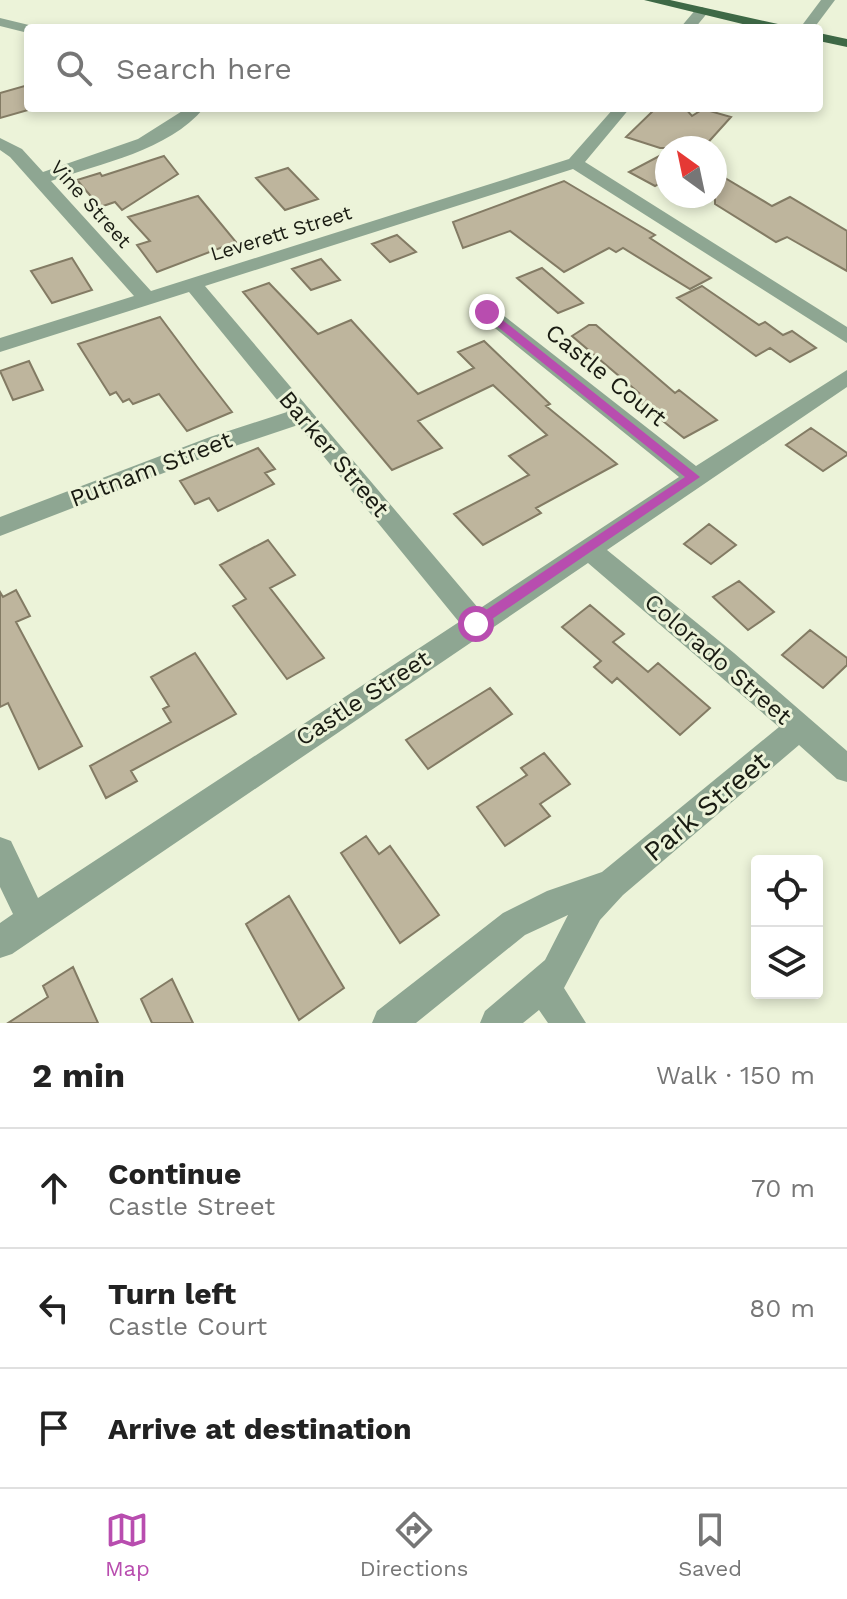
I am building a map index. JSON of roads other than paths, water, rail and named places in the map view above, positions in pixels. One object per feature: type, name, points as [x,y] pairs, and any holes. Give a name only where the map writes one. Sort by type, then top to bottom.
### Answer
[{"type":"main road","points":[[651,0],[760,24]]},
{"type":"main road","points":[[823,38],[847,43]]},
{"type":"street","points":[[810,24],[828,0]]},
{"type":"street","points":[[691,24],[702,11]]},
{"type":"street","points":[[0,22],[23,28]]},
{"type":"street","points":[[0,41],[23,28]]},
{"type":"street","points":[[39,179],[149,138],[192,112]]},
{"type":"street","points":[[619,112],[575,163],[847,336]]},
{"type":"street","name":"Vine Street","points":[[0,143],[16,153],[147,298]]},
{"type":"street","name":"Leverett Street","points":[[0,345],[575,163]]},
{"type":"street","name":"Barker Street","points":[[193,284],[476,624]]},
{"type":"street","name":"Castle Court","points":[[487,312],[694,477]]},
{"type":"street","name":"Castle Street","points":[[0,942],[847,377]]},
{"type":"street","name":"Putnam Street","points":[[0,527],[231,438],[302,415]]},
{"type":"street","name":"Colorado Street","points":[[588,549],[724,661],[847,769]]},
{"type":"street","name":"Park Street","points":[[497,1023],[557,972],[589,909],[612,884],[799,728]]},
{"type":"street","points":[[0,852],[32,920]]},
{"type":"street","name":"Park Street","points":[[389,1023],[514,924],[547,907],[612,884]]},
{"type":"street","points":[[542,985],[569,1023]]}]
